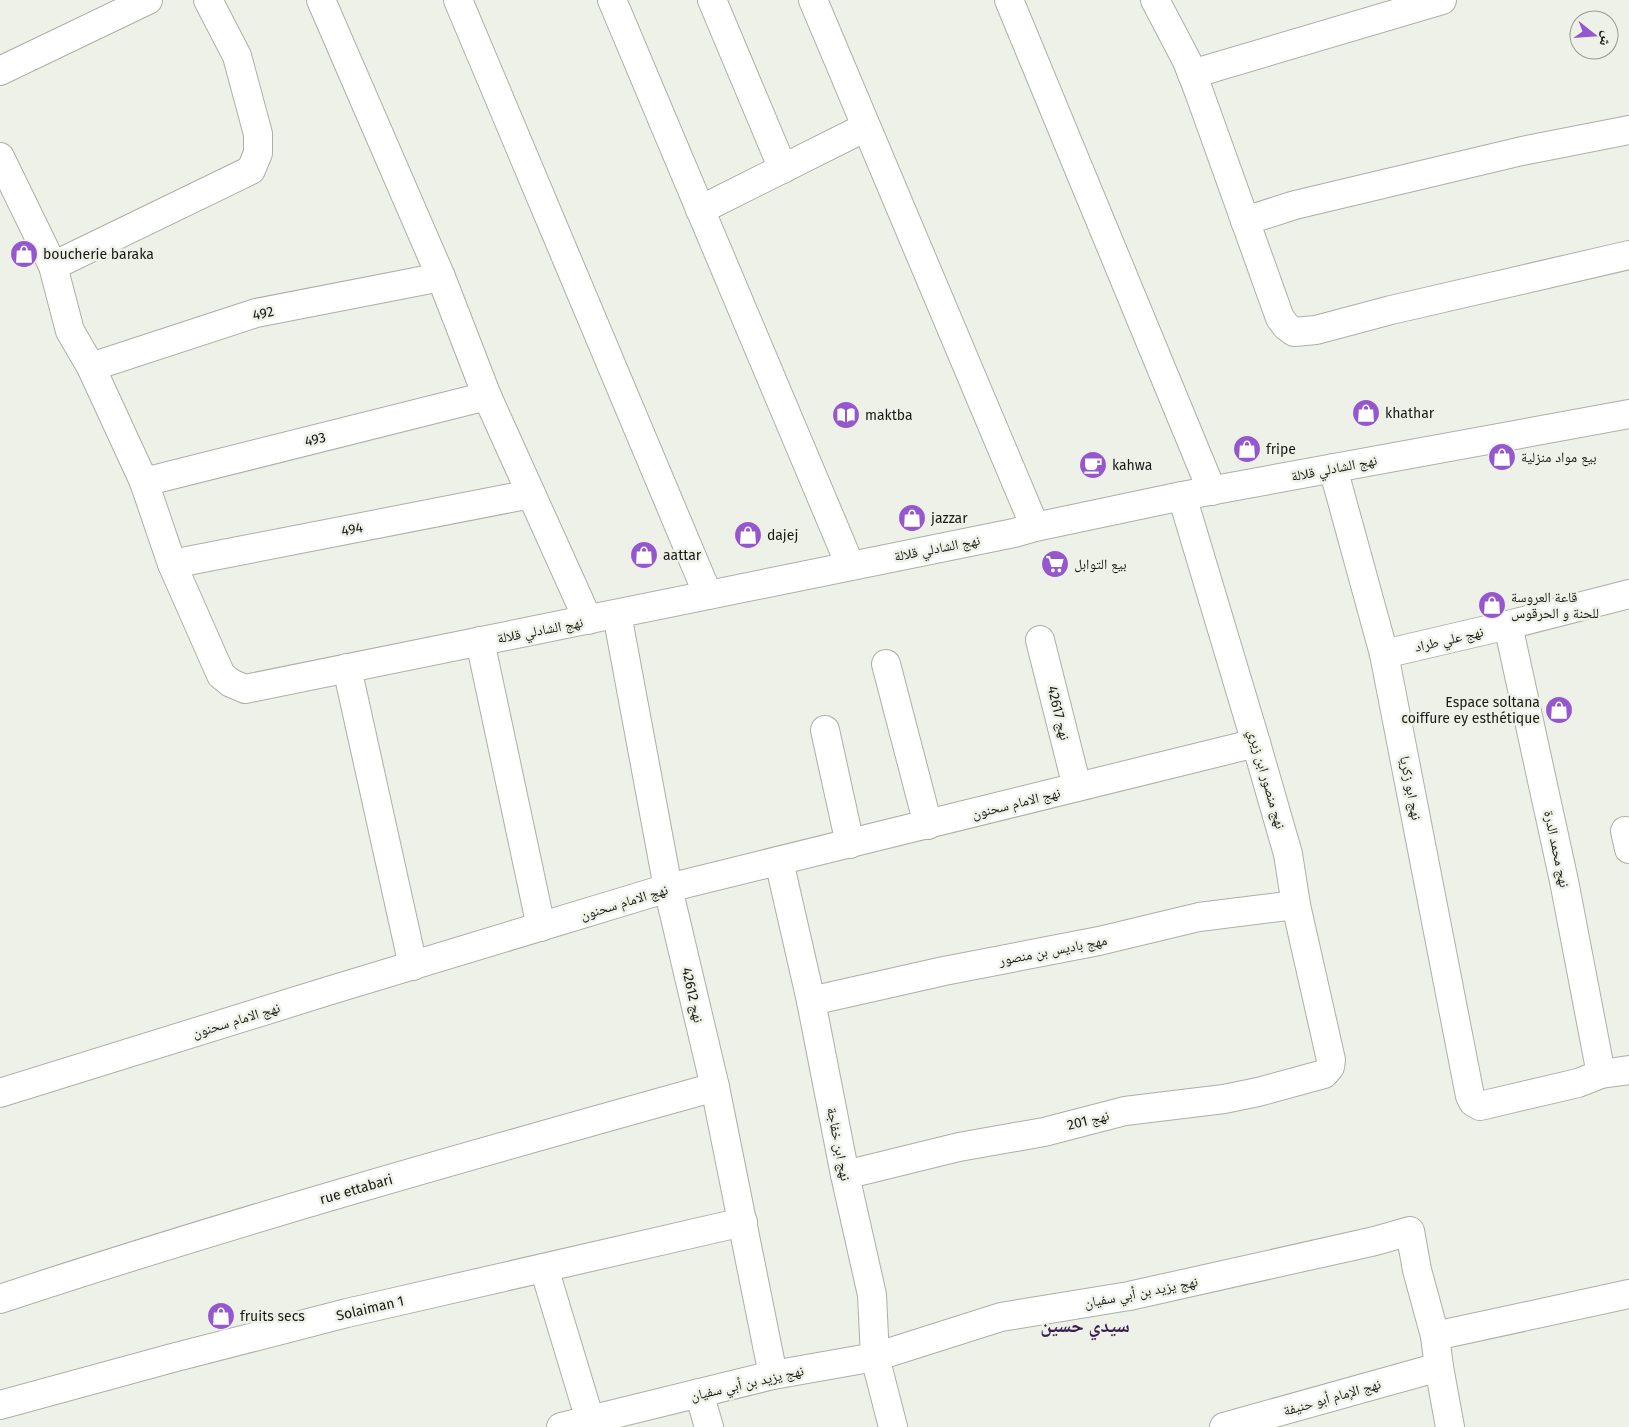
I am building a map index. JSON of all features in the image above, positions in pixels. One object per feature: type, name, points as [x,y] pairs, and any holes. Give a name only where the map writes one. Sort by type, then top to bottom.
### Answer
[{"type":"street","points":[[0,71],[148,0]]},
{"type":"street","points":[[53,266],[251,170],[258,154],[258,134],[237,56],[208,0]]},
{"type":"street","points":[[321,0],[441,277],[487,396],[588,620]]},
{"type":"street","points":[[458,0],[708,595]]},
{"type":"street","points":[[612,0],[850,565]]},
{"type":"street","points":[[712,0],[783,168]]},
{"type":"street","points":[[812,0],[1036,527]]},
{"type":"street","points":[[1009,0],[1212,491]]},
{"type":"street","points":[[1155,0],[1189,68],[1235,189],[1280,318],[1294,332],[1316,330],[1391,310],[1629,255]]},
{"type":"street","points":[[1189,68],[1442,0]]},
{"type":"street","points":[[700,210],[866,127]]},
{"type":"street","points":[[1245,221],[1295,205],[1513,153],[1629,130]]},
{"type":"street","points":[[0,157],[53,266],[70,331],[91,367],[144,482],[172,564]]},
{"type":"street","name":"492","points":[[91,367],[256,314],[441,277]]},
{"type":"street","name":"493","points":[[144,482],[487,396]]},
{"type":"street","name":"نهج الشادلي قلالة","points":[[172,564],[221,675],[232,683],[245,688],[1014,533],[1182,496],[1629,414]]},
{"type":"street","name":"نهج ابو زكريا","points":[[1334,468],[1384,654],[1470,1096],[1473,1102],[1480,1106],[1578,1083],[1601,1074]]},
{"type":"street","name":"494","points":[[172,564],[532,494]]},
{"type":"street","name":"نهج منصور ابن زيري","points":[[1182,496],[1288,854],[1296,905],[1331,1060],[1330,1067]]},
{"type":"street","name":"نهج علي طراد","points":[[1384,654],[1508,626],[1629,594]]},
{"type":"street","name":"نهج 42612","points":[[617,614],[668,888],[715,1087],[773,1375]]},
{"type":"street","name":"نهج محمد الدرة","points":[[1508,626],[1564,881],[1601,1074]]},
{"type":"street","name":"نهج 42617","points":[[1040,640],[1077,787]]},
{"type":"street","points":[[480,641],[541,927]]},
{"type":"street","points":[[886,664],[928,825]]},
{"type":"street","points":[[347,668],[412,966]]},
{"type":"street","points":[[825,730],[850,844]]},
{"type":"street","name":"نهج الامام سحنون","points":[[0,1093],[668,888],[1256,743]]},
{"type":"street","name":"نهج ابن خفاجة","points":[[779,861],[811,1001],[845,1175],[872,1295],[875,1357],[893,1427]]},
{"type":"street","name":"مهج باديس بن منصور","points":[[811,1001],[944,972],[1100,942],[1198,917],[1296,905]]},
{"type":"street","name":"نهج 201","points":[[845,1175],[959,1147],[1044,1132],[1125,1111],[1224,1099],[1258,1092],[1324,1074],[1330,1067]]},
{"type":"street","points":[[1601,1074],[1629,1070]]},
{"type":"street","name":"rue ettabari","points":[[0,1299],[135,1254],[458,1159],[715,1087]]},
{"type":"street","name":"Solaiman 1","points":[[0,1405],[176,1356],[338,1315],[743,1222]]},
{"type":"street","name":"نهج يزيد بن أبي سفيان","points":[[561,1427],[773,1375],[875,1357],[1001,1317],[1129,1296],[1375,1241],[1410,1231],[1417,1270],[1435,1336],[1450,1427]]},
{"type":"street","points":[[544,1268],[590,1420]]},
{"type":"street","points":[[1435,1336],[1629,1294]]},
{"type":"street","name":"نهج الإمام أبو حنيفة","points":[[1224,1427],[1439,1367]]},
{"type":"street","points":[[699,1393],[708,1427]]},
{"type":"place","name":"boucherie baraka","points":[[24,254]]},
{"type":"place","name":"khathar","points":[[1366,413]]},
{"type":"place","name":"maktba","points":[[846,415]]},
{"type":"place","name":"fripe","points":[[1247,449]]},
{"type":"place","name":"بيع مواد منزلية","points":[[1502,457]]},
{"type":"place","name":"kahwa","points":[[1093,465]]},
{"type":"place","name":"jazzar","points":[[912,518]]},
{"type":"place","name":"dajej","points":[[748,535]]},
{"type":"place","name":"aattar","points":[[644,555]]},
{"type":"place","name":"بيع التوابل","points":[[1055,564]]},
{"type":"place","name":"قاعة العروسة للحنة و الحرقوس","points":[[1492,605]]},
{"type":"place","name":"Espace soltana coiffure ey esthétique","points":[[1559,710]]},
{"type":"place","name":"fruits secs","points":[[221,1316]]},
{"type":"district","name":"سيدي حسين","points":[[1085,1325]]}]
